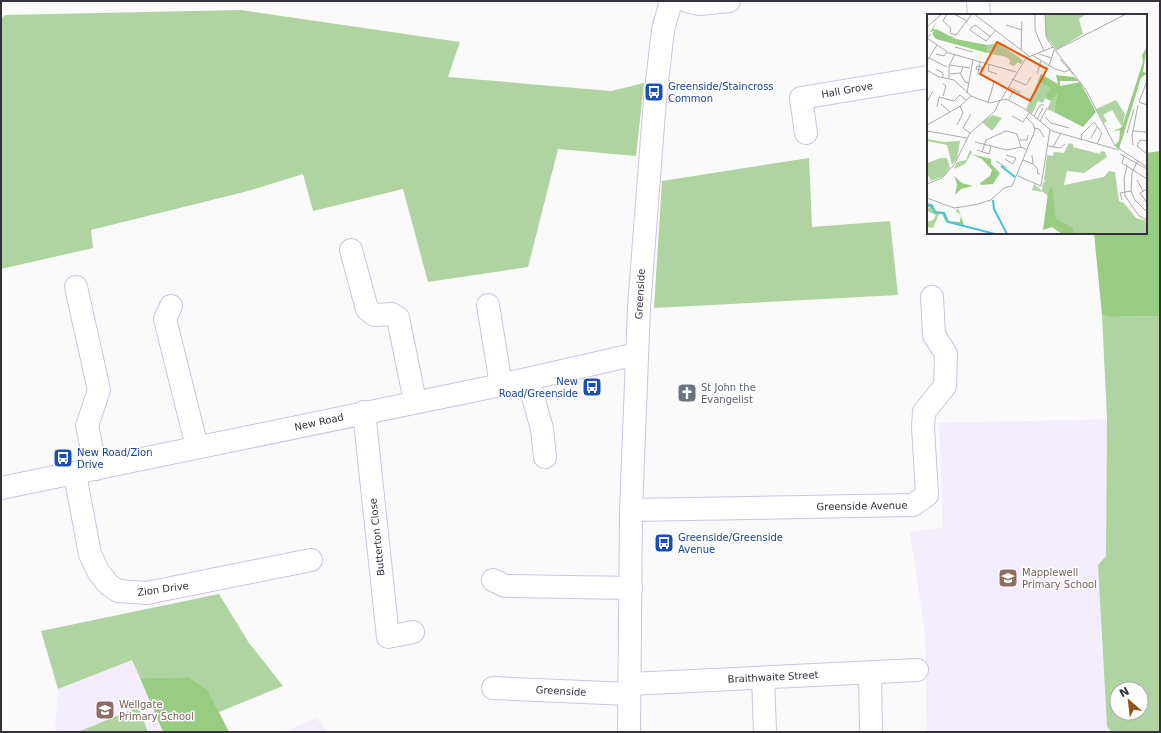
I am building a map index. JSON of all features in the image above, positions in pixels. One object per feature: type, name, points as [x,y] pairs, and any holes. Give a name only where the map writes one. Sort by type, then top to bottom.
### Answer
[{"type":"street","name":"Greenside","points":[[629,732],[631,510],[637,354],[645,214],[655,99],[663,30],[671,1]]},
{"type":"street","points":[[687,1],[699,4],[729,1]]},
{"type":"street","points":[[978,1],[979,14]]},
{"type":"street","name":"Hall Grove","points":[[806,133],[801,98],[927,77]]},
{"type":"street","points":[[351,250],[367,309],[374,315],[392,314],[398,318],[415,401]]},
{"type":"street","points":[[76,287],[99,390],[87,426],[96,469]]},
{"type":"street","name":"Greenside Avenue","points":[[631,510],[913,505],[927,496],[923,427],[924,412],[945,386],[946,354],[934,335],[932,297]]},
{"type":"street","points":[[488,305],[501,385]]},
{"type":"street","points":[[171,306],[165,319],[197,447]]},
{"type":"street","name":"New Road","points":[[1,488],[75,474],[415,401],[501,385],[637,354]]},
{"type":"street","points":[[528,379],[542,429],[545,457]]},
{"type":"street","name":"Butterton Close","points":[[364,412],[388,637],[413,632]]},
{"type":"street","name":"Zion Drive","points":[[75,474],[90,554],[98,571],[108,584],[118,591],[148,593],[311,560]]},
{"type":"street","points":[[493,580],[505,586],[631,588]]},
{"type":"street","name":"Braithwaite Street","points":[[629,689],[763,678],[917,670]]},
{"type":"street","points":[[870,673],[871,732]]},
{"type":"street","points":[[763,678],[765,732]]},
{"type":"street","name":"Greenside","points":[[493,688],[629,689]]},
{"type":"shaded area","name":"Mapplewell Primary School","points":[[1107,419],[1106,556],[1098,566],[1107,726],[1111,732],[927,732],[925,635],[910,532],[943,527],[939,423]]},
{"type":"shaded area","name":"Wellgate Primary School","points":[[132,660],[163,732],[52,732],[55,731],[58,689]]},
{"type":"shaded area","points":[[316,718],[328,732],[283,732]]},
{"type":"green space","points":[[240,10],[460,42],[448,77],[611,91],[644,83],[636,156],[558,149],[528,267],[428,282],[403,189],[313,211],[303,174],[248,191],[91,230],[93,248],[1,269],[1,19],[5,15]]},
{"type":"green space","points":[[1160,151],[1160,316],[1109,317],[1102,315],[1094,234],[1147,234],[1147,153]]},
{"type":"green space","points":[[809,158],[812,227],[890,221],[898,295],[654,308],[662,181]]},
{"type":"green space","points":[[1102,315],[1109,317],[1160,316],[1160,732],[1111,732],[1107,726],[1098,565],[1106,556],[1107,419]]},
{"type":"green space","points":[[219,594],[249,643],[283,686],[219,712],[208,690],[189,677],[140,678],[132,660],[58,689],[41,631]]},
{"type":"green space","points":[[189,677],[208,690],[229,732],[163,732],[140,678]]},
{"type":"green space","points":[[138,707],[148,732],[78,732]]},
{"type":"place","name":"Greenside/Staincross Common","points":[[654,92]]},
{"type":"place","name":"New Road/Greenside","points":[[592,387]]},
{"type":"place","name":"St John the Evangelist","points":[[687,393]]},
{"type":"place","name":"New Road/Zion Drive","points":[[63,458]]},
{"type":"place","name":"Greenside/Greenside Avenue","points":[[664,543]]},
{"type":"place","name":"Mapplewell Primary School","points":[[1008,578]]},
{"type":"place","name":"Wellgate Primary School","points":[[105,710]]}]
